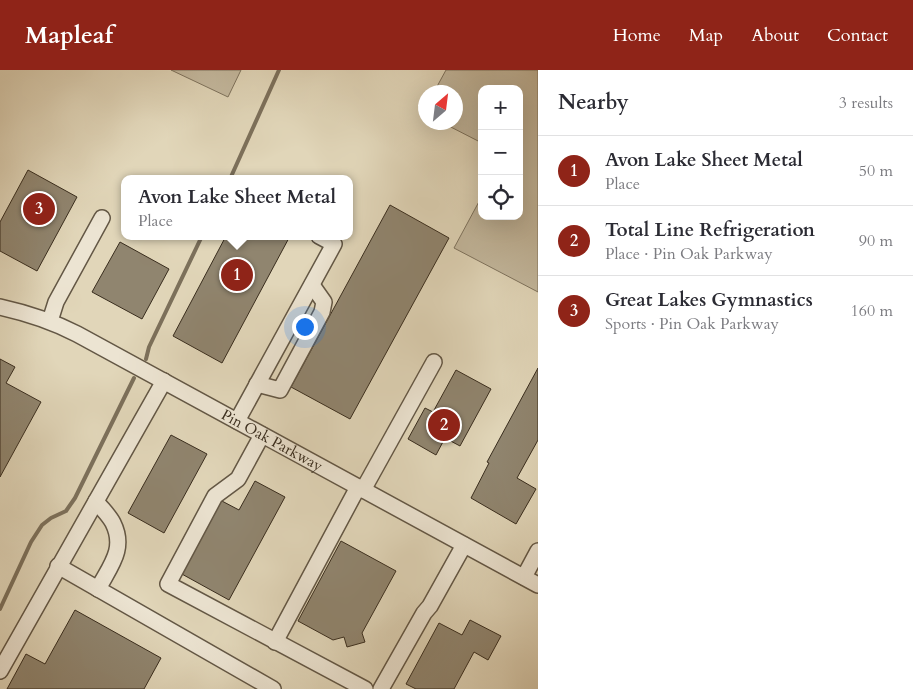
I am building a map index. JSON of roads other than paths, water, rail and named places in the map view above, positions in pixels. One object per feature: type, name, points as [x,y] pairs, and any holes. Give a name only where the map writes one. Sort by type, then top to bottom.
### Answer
[{"type":"street","points":[[50,321],[56,302],[102,218]]},
{"type":"street","points":[[237,421],[334,244],[326,240]]},
{"type":"street","points":[[258,384],[280,390],[322,312],[324,302],[312,285]]},
{"type":"street","name":"Pin Oak Parkway","points":[[0,307],[27,313],[50,321],[538,585]]},
{"type":"street","points":[[275,642],[434,362]]},
{"type":"street","points":[[0,671],[164,381]]},
{"type":"street","points":[[262,435],[238,479],[215,496],[168,584],[365,689]]},
{"type":"street","points":[[96,501],[113,523],[120,544],[98,589]]},
{"type":"street","points":[[381,689],[464,545]]},
{"type":"street","points":[[524,577],[538,551]]},
{"type":"street","points":[[58,566],[273,689]]},
{"type":"waterway","points":[[232,175],[279,70]]},
{"type":"waterway","points":[[146,359],[149,347],[200,240]]},
{"type":"waterway","points":[[0,609],[31,542],[42,525],[51,518],[66,511],[75,498],[134,378]]},
{"type":"place","name":"Great Lakes Gymnastics","points":[[39,209]]},
{"type":"place","name":"Avon Lake Sheet Metal","points":[[237,275]]},
{"type":"place","name":"Total Line Refrigeration","points":[[444,425]]}]
